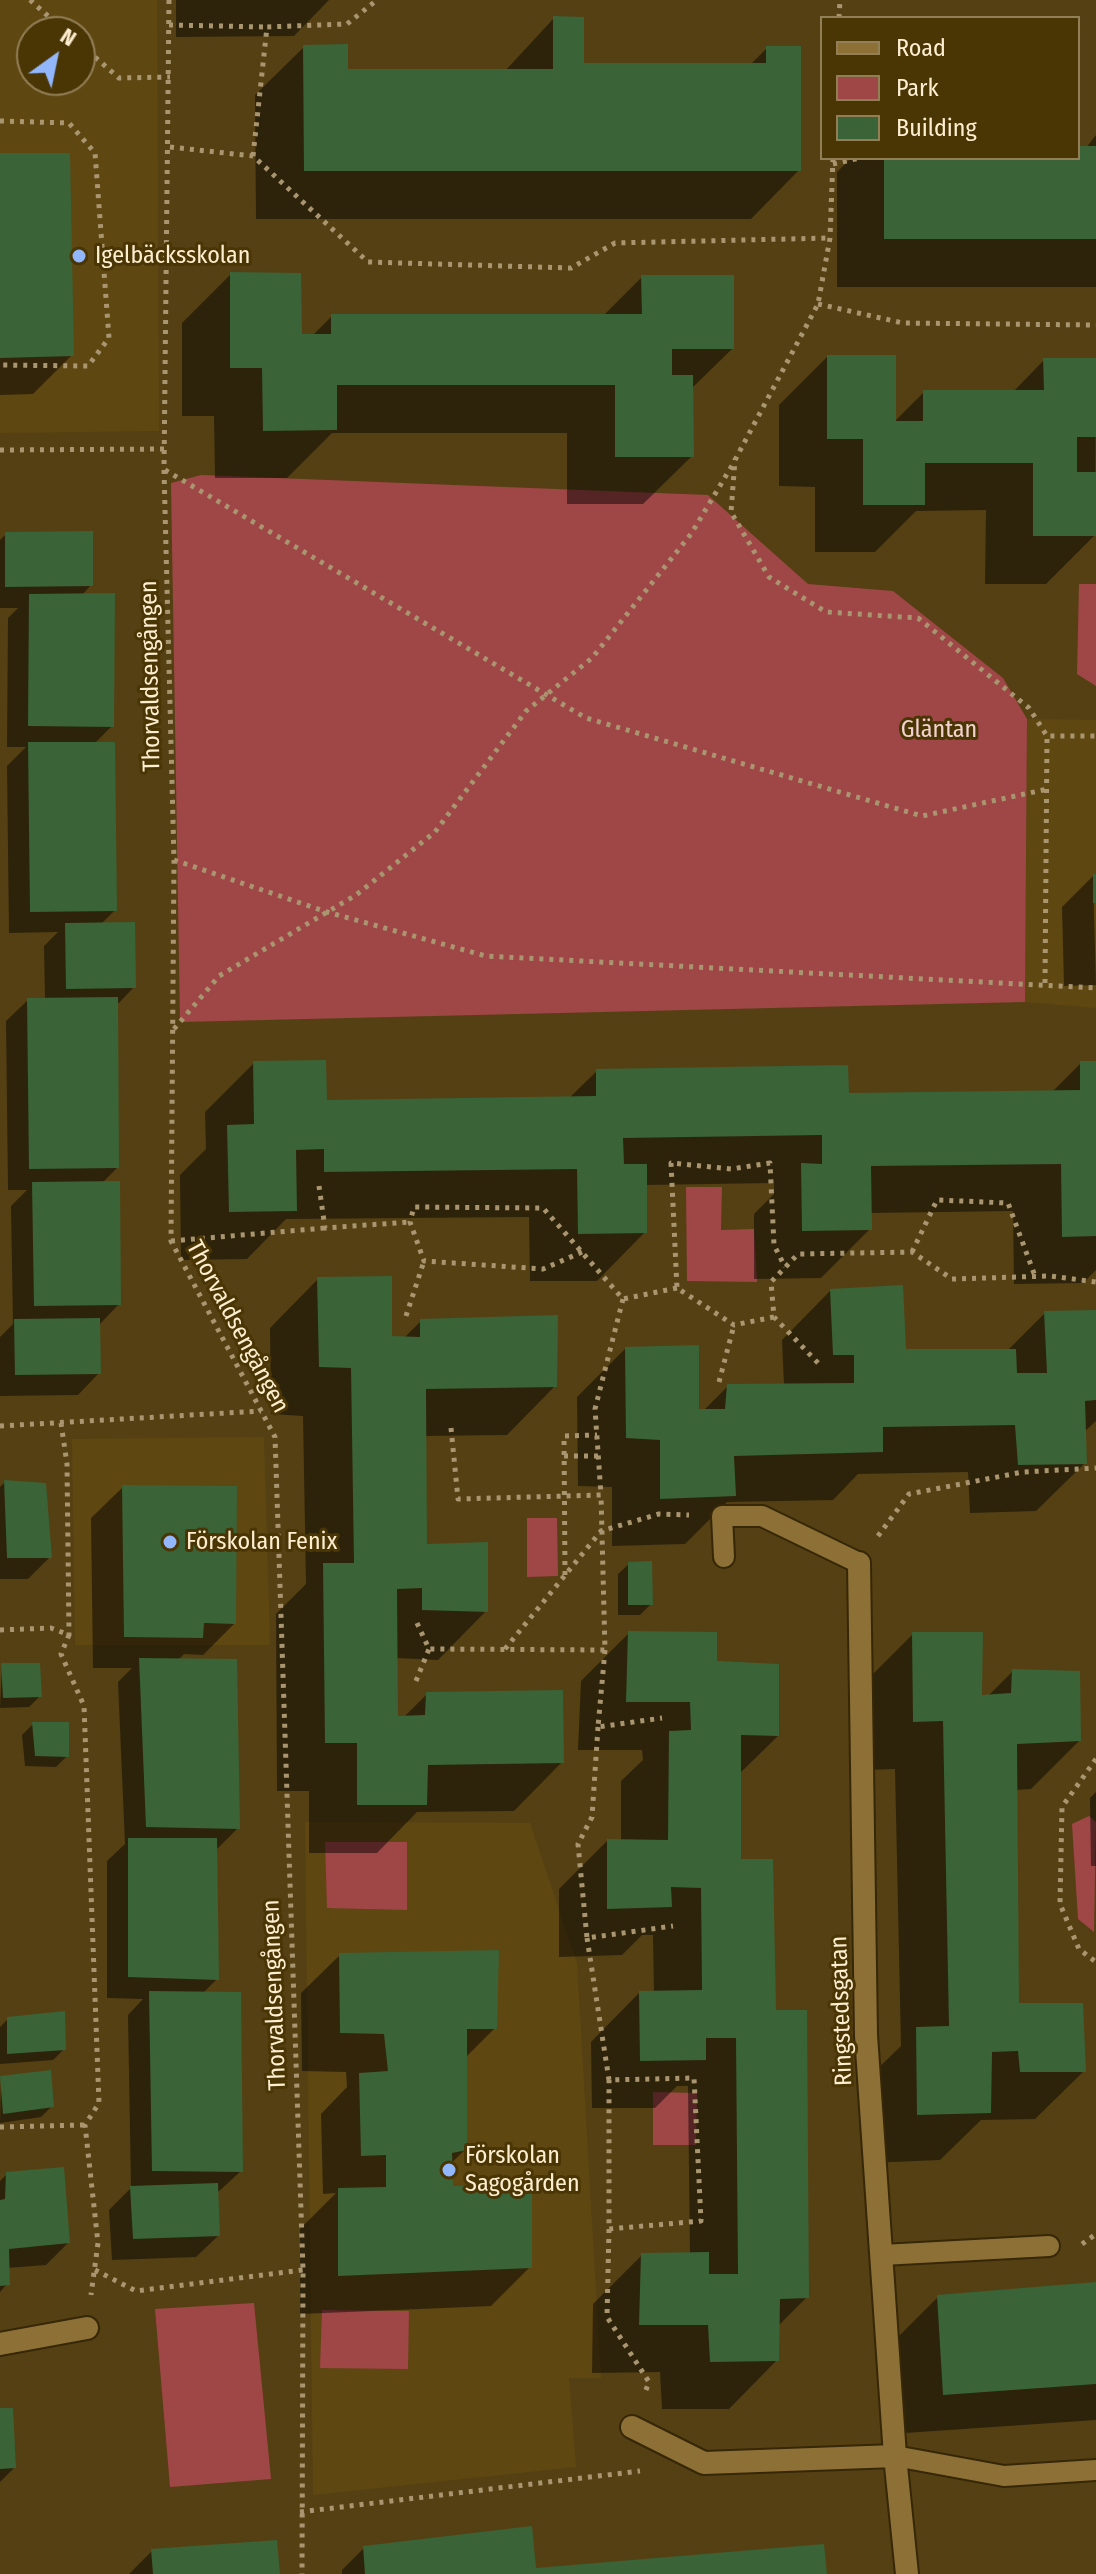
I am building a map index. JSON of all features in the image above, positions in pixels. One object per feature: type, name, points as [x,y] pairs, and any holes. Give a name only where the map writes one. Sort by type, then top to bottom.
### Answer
[{"type":"street","name":"Ringstedsgatan","points":[[859,1563],[866,2035],[895,2456],[907,2574]]},
{"type":"street","points":[[0,2344],[87,2328]]},
{"type":"street","points":[[632,2427],[704,2463],[895,2456]]},
{"type":"lane","points":[[724,1557],[722,1516],[762,1516],[859,1563]]},
{"type":"lane","points":[[882,2255],[1049,2246]]},
{"type":"lane","points":[[895,2456],[1004,2476],[1096,2470]]},
{"type":"path","points":[[30,0],[48,16]]},
{"type":"path","name":"Thorvaldsengången","points":[[169,0],[169,258],[164,470],[174,860],[171,1241],[275,1437],[303,2270],[302,2574]]},
{"type":"path","points":[[169,25],[267,27],[347,24],[377,0]]},
{"type":"path","points":[[253,156],[267,27]]},
{"type":"path","points":[[96,58],[119,78],[170,77]]},
{"type":"path","points":[[0,121],[69,123],[95,153],[109,338],[88,366],[0,365]]},
{"type":"path","points":[[170,147],[253,156],[368,262],[571,268],[615,243],[830,238]]},
{"type":"path","points":[[174,1029],[219,976],[356,895],[435,832],[526,711],[592,658],[691,534],[735,460],[818,304],[830,238],[833,161]]},
{"type":"path","points":[[103,254],[169,258]]},
{"type":"path","points":[[818,304],[903,323],[1096,325]]},
{"type":"path","points":[[0,450],[165,449]]},
{"type":"path","points":[[735,460],[731,512],[769,577],[826,612],[918,618],[1029,708],[1047,736],[1045,983]]},
{"type":"path","points":[[164,470],[586,718],[922,816],[1048,789]]},
{"type":"path","points":[[1047,736],[1096,736]]},
{"type":"path","points":[[174,860],[327,912],[486,956],[1096,988]]},
{"type":"path","points":[[677,1288],[671,1163],[731,1169],[770,1163],[774,1245],[785,1267]]},
{"type":"path","points":[[319,1186],[325,1228]]},
{"type":"path","points":[[912,1252],[937,1200],[1008,1203],[1035,1277]]},
{"type":"path","points":[[406,1316],[424,1261],[410,1222],[414,1207],[543,1208],[623,1299]]},
{"type":"path","points":[[171,1241],[410,1222]]},
{"type":"path","points":[[424,1261],[543,1269],[582,1252]]},
{"type":"path","points":[[818,1363],[774,1317],[771,1282],[798,1254],[912,1252],[952,1279],[1035,1277],[1096,1282]]},
{"type":"path","points":[[623,1299],[677,1288],[734,1325],[774,1317]]},
{"type":"path","points":[[623,1299],[595,1409],[601,1495],[605,1650],[592,1817],[578,1844],[587,1938],[609,2080],[607,2317],[649,2382],[632,2427]]},
{"type":"path","points":[[719,1382],[734,1325]]},
{"type":"path","points":[[0,1426],[261,1411]]},
{"type":"path","points":[[61,1423],[67,1464],[69,1635],[61,1654],[84,1706],[99,2103],[85,2125],[98,2243],[87,2328]]},
{"type":"path","points":[[451,1428],[458,1499],[601,1495]]},
{"type":"path","points":[[565,1576],[564,1436],[597,1435]]},
{"type":"path","points":[[564,1456],[598,1456]]},
{"type":"path","points":[[859,1563],[909,1494],[1023,1472],[1096,1468]]},
{"type":"path","points":[[504,1650],[601,1531],[659,1514],[722,1516]]},
{"type":"path","points":[[416,1681],[429,1649],[417,1623]]},
{"type":"path","points":[[0,1630],[51,1628],[69,1635]]},
{"type":"path","points":[[429,1649],[605,1650]]},
{"type":"path","points":[[598,1727],[662,1718]]},
{"type":"path","points":[[1096,1759],[1062,1807],[1060,1904],[1079,1949],[1096,1962]]},
{"type":"path","points":[[587,1938],[673,1926]]},
{"type":"path","points":[[609,2080],[694,2078],[701,2221],[609,2229]]},
{"type":"path","points":[[0,2127],[85,2125]]},
{"type":"path","points":[[95,2270],[136,2291],[303,2270]]},
{"type":"path","points":[[300,2512],[704,2463]]},
{"type":"shaded area","name":"Igelbäcksskolan","points":[[0,0],[157,0],[159,431],[0,433]]},
{"type":"shaded area","points":[[1027,719],[1096,720],[1096,1008],[1025,1002]]},
{"type":"shaded area","name":"Förskolan Fenix","points":[[264,1437],[270,1645],[75,1645],[72,1439]]},
{"type":"shaded area","name":"Förskolan Sagogården","points":[[305,1822],[530,1823],[577,1963],[601,2378],[569,2378],[576,2467],[313,2495]]},
{"type":"green space","name":"Gläntan","points":[[201,475],[708,495],[808,584],[893,591],[1003,678],[1027,719],[1025,1002],[180,1022],[171,483]]},
{"type":"green space","points":[[1079,584],[1096,584],[1096,686],[1077,674]]},
{"type":"green space","points":[[686,1187],[722,1187],[721,1230],[754,1229],[757,1282],[687,1281]]},
{"type":"green space","points":[[527,1518],[557,1518],[558,1576],[527,1577]]},
{"type":"green space","points":[[1089,1816],[1096,1822],[1094,1932],[1078,1919],[1072,1824]]},
{"type":"green space","points":[[325,1842],[407,1842],[407,1910],[327,1908]]},
{"type":"green space","points":[[653,2092],[697,2093],[696,2145],[653,2145]]},
{"type":"green space","points":[[254,2303],[271,2479],[170,2487],[155,2309]]},
{"type":"green space","points":[[322,2310],[409,2311],[408,2369],[320,2368]]},
{"type":"building","points":[[553,16],[584,17],[584,63],[766,63],[766,46],[801,46],[801,171],[304,171],[303,45],[348,44],[348,69],[553,69]]},
{"type":"building","points":[[1080,146],[1096,146],[1096,239],[884,239],[884,160],[1080,160]]},
{"type":"building","points":[[0,153],[70,153],[74,356],[0,358]]},
{"type":"building","points":[[230,272],[301,273],[302,334],[331,334],[331,314],[642,314],[641,275],[734,275],[734,349],[672,349],[672,375],[693,375],[694,457],[615,457],[615,385],[337,385],[337,430],[263,431],[262,368],[230,368]]},
{"type":"building","points":[[827,355],[896,355],[896,421],[923,421],[923,390],[1044,390],[1043,358],[1096,358],[1096,437],[1077,437],[1077,472],[1096,472],[1096,536],[1033,536],[1033,463],[925,463],[925,505],[863,505],[863,439],[827,439]]},
{"type":"building","points":[[93,531],[93,586],[5,587],[5,532]]},
{"type":"building","points":[[115,593],[114,727],[28,726],[29,594]]},
{"type":"building","points":[[28,742],[115,742],[117,911],[30,912]]},
{"type":"building","points":[[1093,874],[1096,874],[1096,903],[1093,903]]},
{"type":"building","points":[[135,922],[136,988],[66,989],[65,923]]},
{"type":"building","points":[[118,997],[119,1168],[29,1169],[27,998]]},
{"type":"building","points":[[326,1060],[327,1100],[596,1096],[596,1069],[848,1065],[849,1093],[1080,1090],[1080,1061],[1096,1061],[1096,1236],[1062,1237],[1061,1164],[871,1166],[872,1230],[802,1231],[801,1163],[822,1164],[822,1135],[623,1138],[624,1164],[647,1164],[647,1233],[578,1234],[577,1169],[324,1172],[324,1149],[296,1150],[297,1211],[229,1212],[227,1125],[254,1124],[253,1061]]},
{"type":"building","points":[[120,1181],[121,1305],[34,1306],[32,1182]]},
{"type":"building","points":[[392,1276],[392,1336],[420,1337],[420,1319],[558,1315],[557,1387],[426,1389],[427,1544],[488,1542],[488,1612],[422,1610],[422,1588],[397,1589],[398,1716],[425,1715],[426,1692],[563,1690],[564,1763],[428,1765],[427,1805],[357,1805],[357,1743],[325,1743],[323,1563],[354,1563],[351,1368],[319,1367],[317,1277]]},
{"type":"building","points":[[903,1285],[906,1349],[1016,1349],[1017,1373],[1047,1373],[1044,1311],[1096,1310],[1096,1400],[1085,1401],[1087,1464],[1018,1465],[1015,1425],[883,1427],[883,1452],[734,1456],[736,1496],[660,1499],[660,1440],[626,1438],[625,1347],[699,1345],[699,1409],[725,1409],[727,1384],[854,1383],[854,1355],[833,1355],[830,1289]]},
{"type":"building","points":[[100,1318],[101,1374],[15,1375],[14,1319]]},
{"type":"building","points":[[4,1480],[46,1483],[52,1558],[7,1558]]},
{"type":"building","points":[[122,1485],[237,1486],[236,1624],[204,1623],[203,1638],[124,1637]]},
{"type":"building","points":[[652,1561],[653,1605],[628,1605],[628,1562]]},
{"type":"building","points":[[628,1631],[717,1632],[717,1661],[779,1664],[779,1736],[741,1735],[741,1859],[773,1859],[776,2010],[807,2010],[809,2298],[780,2299],[779,2361],[710,2362],[708,2325],[639,2325],[641,2253],[709,2252],[709,2274],[738,2274],[736,2038],[706,2038],[706,2060],[640,2061],[639,1991],[702,1990],[701,1888],[671,1887],[672,1907],[607,1909],[607,1839],[668,1840],[669,1731],[691,1730],[690,1702],[626,1702]]},
{"type":"building","points":[[912,1632],[983,1632],[982,1695],[1011,1693],[1012,1669],[1080,1671],[1081,1741],[1017,1744],[1019,2003],[1083,2003],[1086,2072],[1020,2072],[1018,2051],[992,2052],[991,2113],[917,2115],[916,2027],[949,2026],[943,1721],[913,1722]]},
{"type":"building","points":[[139,1658],[237,1659],[240,1829],[146,1827]]},
{"type":"building","points":[[1,1663],[40,1663],[42,1697],[3,1698]]},
{"type":"building","points":[[32,1722],[69,1722],[69,1757],[35,1756]]},
{"type":"building","points":[[128,1838],[217,1838],[219,1980],[128,1977]]},
{"type":"building","points":[[499,1950],[497,2029],[467,2029],[467,2150],[452,2153],[453,2186],[532,2185],[532,2268],[338,2276],[338,2188],[386,2187],[386,2155],[361,2156],[359,2073],[388,2071],[384,2034],[340,2033],[339,1953]]},
{"type":"building","points":[[149,1991],[241,1992],[243,2172],[152,2171]]},
{"type":"building","points":[[65,2011],[66,2050],[7,2054],[7,2017]]},
{"type":"building","points":[[51,2070],[54,2107],[3,2114],[0,2076]]},
{"type":"building","points":[[64,2167],[70,2243],[9,2249],[10,2285],[0,2286],[0,2200],[5,2199],[6,2172]]},
{"type":"building","points":[[218,2183],[220,2236],[133,2239],[130,2186]]},
{"type":"building","points":[[1096,2282],[1096,2384],[943,2395],[937,2295]]},
{"type":"building","points":[[0,2408],[13,2408],[16,2468],[0,2469]]},
{"type":"building","points":[[532,2526],[536,2568],[824,2544],[827,2574],[365,2574],[363,2546]]},
{"type":"building","points":[[277,2540],[280,2574],[153,2574],[151,2549]]},
{"type":"place","name":"Igelbäcksskolan","points":[[79,256]]},
{"type":"place","name":"Förskolan Fenix","points":[[170,1542]]},
{"type":"place","name":"Förskolan Sagogården","points":[[449,2170]]}]
